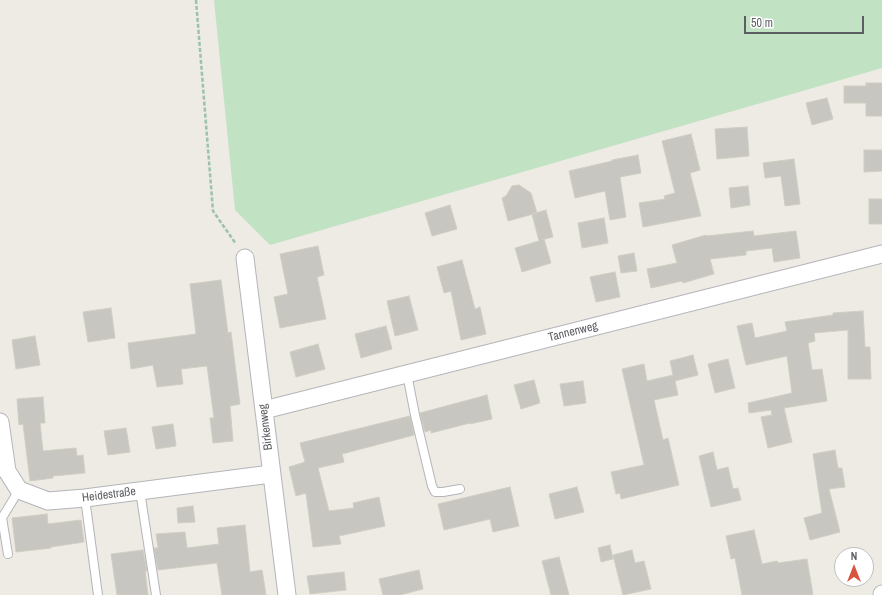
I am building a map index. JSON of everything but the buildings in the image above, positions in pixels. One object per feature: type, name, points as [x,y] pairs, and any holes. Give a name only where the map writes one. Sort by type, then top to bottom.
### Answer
[{"type":"street","name":"Tannenweg","points":[[264,410],[882,254]]},
{"type":"street","name":"Birkenweg","points":[[246,258],[271,474],[287,595]]},
{"type":"street","points":[[0,422],[7,471],[19,490]]},
{"type":"street","name":"Heidestraße","points":[[19,490],[48,501],[85,498],[271,474]]},
{"type":"lane","points":[[407,374],[432,486],[435,492],[460,489]]},
{"type":"lane","points":[[8,554],[2,518],[19,490]]},
{"type":"lane","points":[[140,491],[156,595]]},
{"type":"lane","points":[[85,498],[98,595]]},
{"type":"path","points":[[196,0],[213,211],[246,258]]},
{"type":"green space","points":[[214,0],[882,0],[882,68],[270,245],[235,210]]}]
